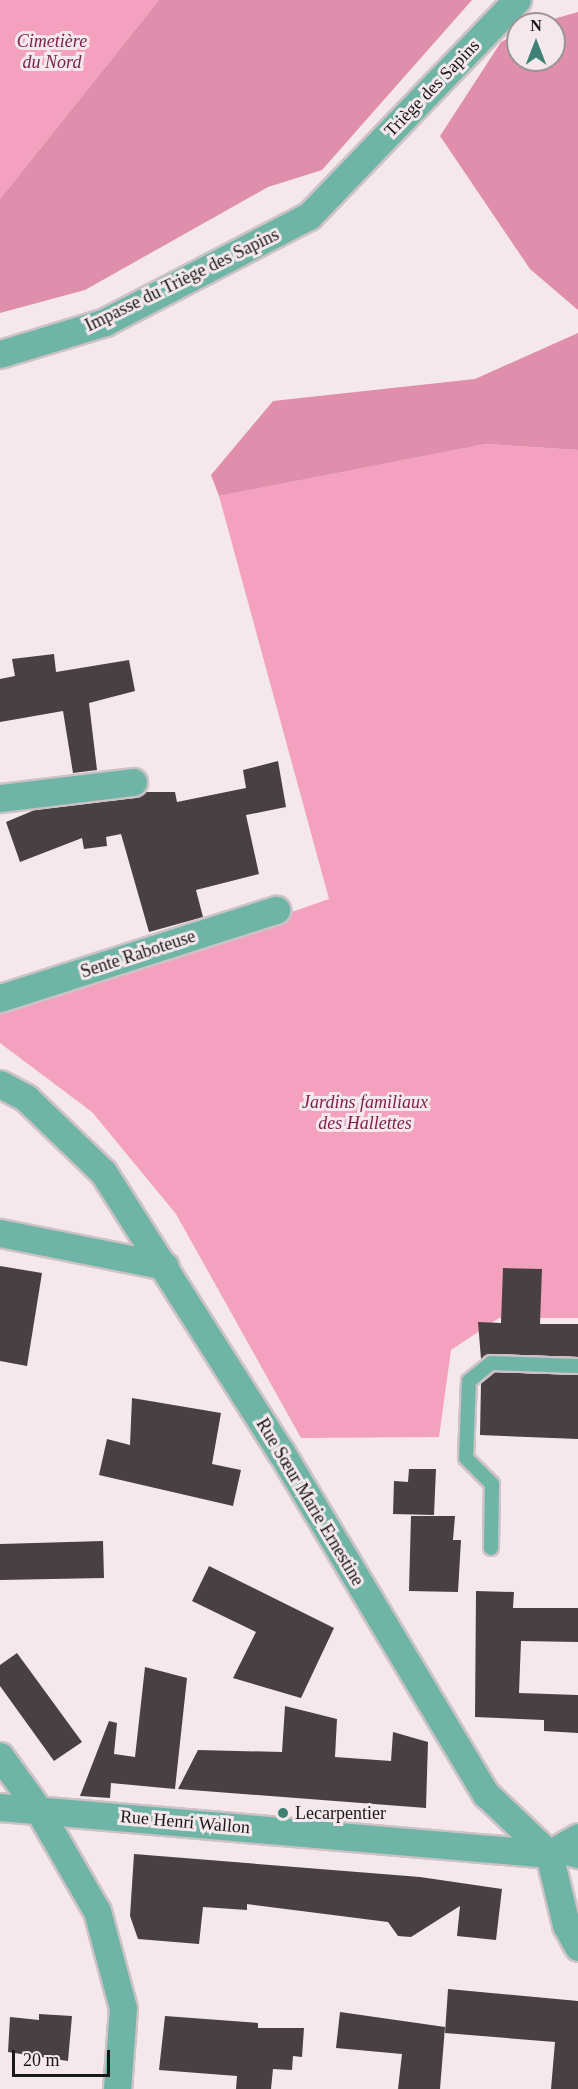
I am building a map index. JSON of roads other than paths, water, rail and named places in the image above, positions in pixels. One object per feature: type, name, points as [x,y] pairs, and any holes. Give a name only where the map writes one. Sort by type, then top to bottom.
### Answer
[{"type":"street","name":"Triège des Sapins","points":[[347,176],[517,0]]},
{"type":"street","name":"Impasse du Triège des Sapins","points":[[0,354],[105,322],[309,216],[347,176]]},
{"type":"street","points":[[0,798],[133,782]]},
{"type":"street","name":"Sente Raboteuse","points":[[0,998],[276,910]]},
{"type":"street","name":"Rue Sœur Marie Ernestine","points":[[0,1084],[26,1098],[104,1172],[165,1266],[486,1794],[549,1854]]},
{"type":"street","points":[[0,1233],[165,1266]]},
{"type":"street","points":[[0,1756],[38,1809],[97,1911],[123,2008],[117,2089]]},
{"type":"street","name":"Rue Henri Wallon","points":[[0,1807],[549,1854]]},
{"type":"street","points":[[578,1837],[549,1854],[566,1925],[578,1947]]},
{"type":"lane","points":[[491,1548],[492,1484],[466,1458],[469,1381],[491,1363],[578,1366]]},
{"type":"lane","points":[[549,1854],[578,1861]]},
{"type":"place","name":"Lecarpentier","points":[[283,1813]]},
{"type":"park label","name":"Cimetière du Nord","points":[[52,52]]},
{"type":"park label","name":"Jardins familiaux des Hallettes","points":[[365,1113]]}]
